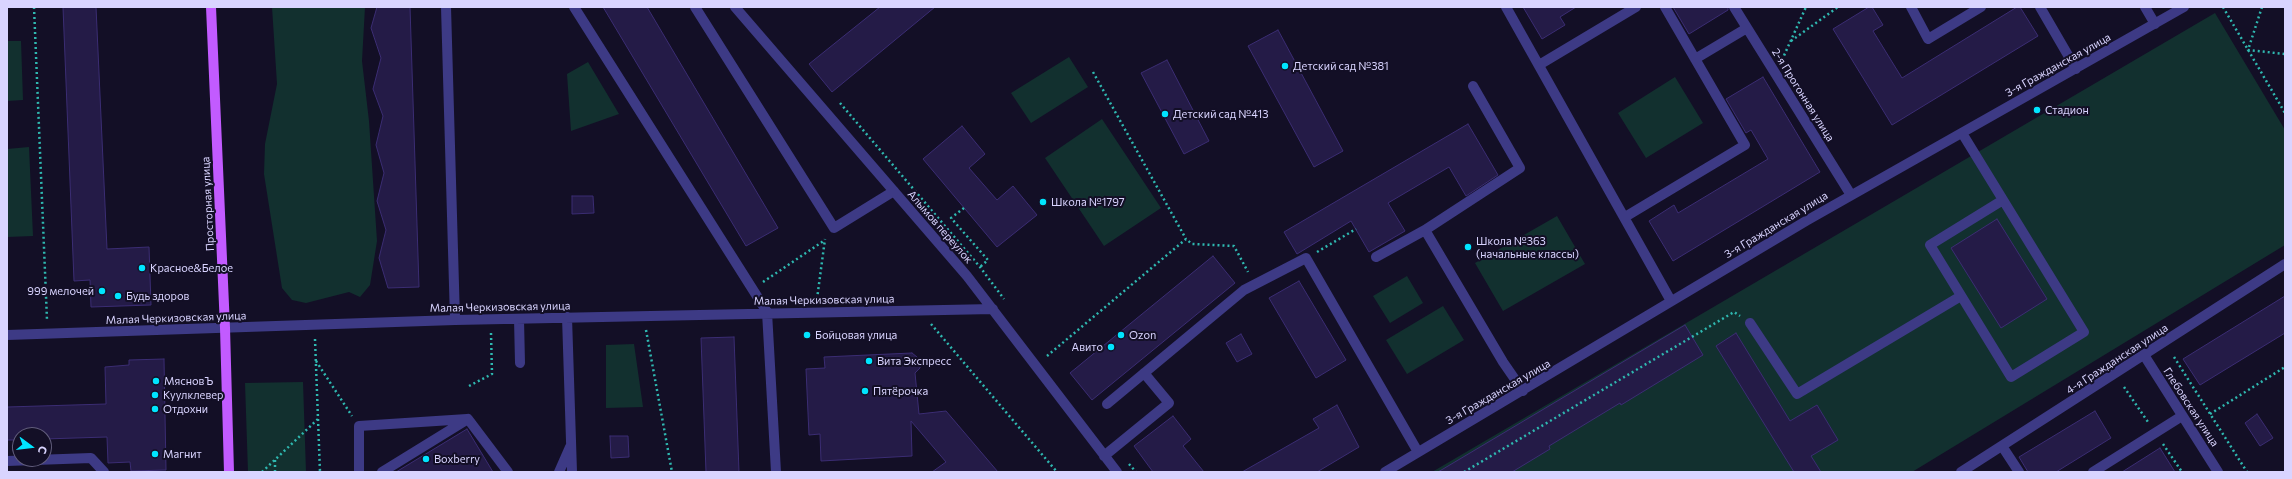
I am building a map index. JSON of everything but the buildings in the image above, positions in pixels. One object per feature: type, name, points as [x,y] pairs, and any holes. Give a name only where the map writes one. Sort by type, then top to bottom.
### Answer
[{"type":"main road","name":"Просторная улица","points":[[211,7],[225,328],[229,472]]},
{"type":"street","points":[[446,7],[455,320]]},
{"type":"street","points":[[574,7],[767,312],[776,472]]},
{"type":"street","points":[[694,7],[834,228],[894,191]]},
{"type":"street","name":"Алымов переулок","points":[[735,7],[894,191],[993,309],[1117,472]]},
{"type":"street","points":[[1506,7],[1671,301]]},
{"type":"street","points":[[1539,65],[1636,7]]},
{"type":"street","points":[[1625,217],[1745,145],[1664,7]]},
{"type":"street","name":"2-я Прогонная улица","points":[[1734,7],[1851,195]]},
{"type":"street","points":[[1911,7],[1928,39],[1980,7]]},
{"type":"street","points":[[2040,7],[2076,69]]},
{"type":"street","points":[[2145,7],[2155,24]]},
{"type":"street","name":"3-я Гражданская улица","points":[[1385,472],[1851,195],[2184,7]]},
{"type":"street","points":[[1695,59],[1747,28]]},
{"type":"street","points":[[1376,257],[1425,230],[1520,168],[1473,86]]},
{"type":"street","points":[[1962,133],[2084,332],[2011,377],[1930,245],[2003,200]]},
{"type":"street","points":[[1425,230],[1503,362],[1523,391]]},
{"type":"street","points":[[1107,404],[1244,290],[1306,258],[1418,452]]},
{"type":"street","name":"4-я Гражданская улица","points":[[1961,472],[2285,264]]},
{"type":"street","points":[[1750,323],[1797,394],[1961,296]]},
{"type":"street","name":"Малая Черкизовская улица","points":[[7,335],[567,317],[767,312],[993,309]]},
{"type":"street","points":[[567,317],[572,472]]},
{"type":"street","points":[[519,319],[520,363]]},
{"type":"street","name":"Глебовская улица","points":[[2144,355],[2218,472]]},
{"type":"street","points":[[1104,456],[1169,404],[1144,373]]},
{"type":"street","points":[[2093,472],[2182,416]]},
{"type":"street","points":[[359,472],[359,426],[468,419]]},
{"type":"street","points":[[382,472],[468,419]]},
{"type":"street","points":[[468,419],[508,472]]},
{"type":"street","points":[[559,472],[571,445]]},
{"type":"street","points":[[2002,446],[2019,472]]},
{"type":"street","points":[[7,461],[91,458],[104,472]]},
{"type":"path","points":[[34,7],[48,334]]},
{"type":"path","points":[[1776,75],[1806,7]]},
{"type":"path","points":[[1790,42],[1838,7]]},
{"type":"path","points":[[2224,7],[2285,112]]},
{"type":"path","points":[[2248,50],[2262,7]]},
{"type":"path","points":[[2248,50],[2285,54]]},
{"type":"path","points":[[1093,72],[1186,239],[1192,244],[1234,246],[1255,284]]},
{"type":"path","points":[[964,208],[952,218],[988,260],[980,267]]},
{"type":"path","points":[[1306,258],[1356,229]]},
{"type":"path","points":[[815,312],[826,240],[822,233]]},
{"type":"path","points":[[1047,356],[1186,239]]},
{"type":"path","points":[[752,288],[826,240]]},
{"type":"path","points":[[1464,472],[1734,312],[1750,323]]},
{"type":"path","points":[[646,316],[645,328],[672,472]]},
{"type":"path","points":[[931,323],[1058,472]]},
{"type":"path","points":[[469,386],[492,374],[491,333]]},
{"type":"path","points":[[315,338],[320,472]]},
{"type":"path","points":[[2174,357],[2247,472]]},
{"type":"path","points":[[316,361],[359,426]]},
{"type":"path","points":[[2210,414],[2285,367]]},
{"type":"path","points":[[262,472],[318,419]]},
{"type":"path","points":[[275,460],[275,472]]},
{"type":"green space","points":[[272,7],[365,7],[362,61],[369,121],[377,241],[370,285],[360,297],[349,292],[306,303],[292,300],[282,288],[264,174],[265,144],[277,84]]},
{"type":"green space","points":[[2215,13],[2285,130],[2285,245],[1912,472],[1432,472]]},
{"type":"green space","points":[[7,41],[21,41],[23,100],[7,101]]},
{"type":"green space","points":[[1069,57],[1088,87],[1031,123],[1011,93]]},
{"type":"green space","points":[[588,62],[619,114],[571,131],[567,74]]},
{"type":"green space","points":[[1675,77],[1703,123],[1646,158],[1618,113]]},
{"type":"green space","points":[[1102,119],[1161,208],[1104,246],[1045,158]]},
{"type":"green space","points":[[29,147],[33,236],[7,237],[7,149]]},
{"type":"green space","points":[[1557,216],[1585,264],[1503,311],[1475,263]]},
{"type":"green space","points":[[1407,276],[1423,303],[1390,323],[1373,296]]},
{"type":"green space","points":[[1443,306],[1464,340],[1407,374],[1386,340]]},
{"type":"green space","points":[[634,344],[643,407],[606,408],[606,345]]},
{"type":"green space","points":[[303,382],[306,472],[248,472],[245,383]]},
{"type":"place","name":"Детский сад №381","points":[[1285,66]]},
{"type":"place","name":"Стадион","points":[[2037,110]]},
{"type":"place","name":"Детский сад №413","points":[[1165,114]]},
{"type":"place","name":"Школа №1797","points":[[1043,202]]},
{"type":"place","name":"Школа №363 (начальные классы)","points":[[1468,247]]},
{"type":"place","name":"Красное&Белое","points":[[142,268]]},
{"type":"place","name":"999 мелочей","points":[[102,291]]},
{"type":"place","name":"Будь здоров","points":[[118,296]]},
{"type":"place","name":"Бойцовая улица","points":[[807,335]]},
{"type":"place","name":"Ozon","points":[[1121,335]]},
{"type":"place","name":"Авито","points":[[1111,347]]},
{"type":"place","name":"Вита Экспресс","points":[[869,361]]},
{"type":"place","name":"МясновЪ","points":[[156,381]]},
{"type":"place","name":"Пятёрочка","points":[[865,391]]},
{"type":"place","name":"Куулклевер","points":[[155,395]]},
{"type":"place","name":"Отдохни","points":[[155,409]]},
{"type":"place","name":"Магнит","points":[[155,454]]},
{"type":"place","name":"Boxberry","points":[[426,459]]}]
